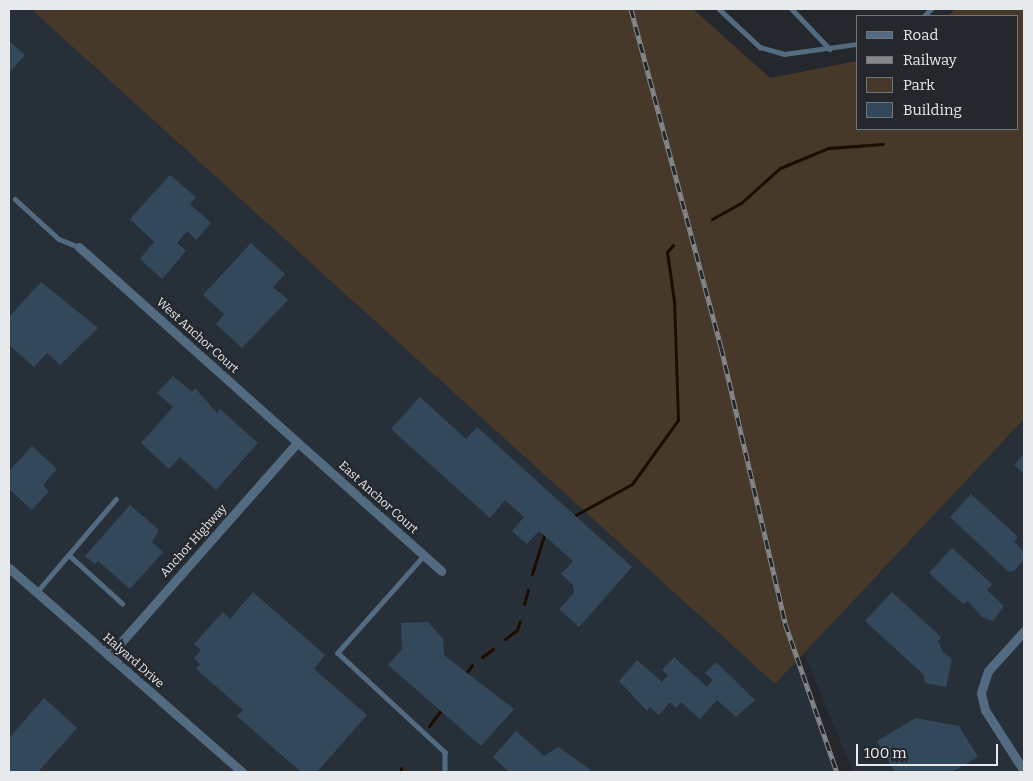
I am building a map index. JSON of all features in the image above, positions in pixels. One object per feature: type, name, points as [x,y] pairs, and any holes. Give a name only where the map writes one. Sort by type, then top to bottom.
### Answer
[{"type":"street","name":"West Anchor Court","points":[[79,247],[298,443]]},
{"type":"street","name":"East Anchor Court","points":[[298,443],[441,571]]},
{"type":"street","name":"Anchor Highway","points":[[109,656],[298,443]]},
{"type":"street","name":"Halyard Drive","points":[[9,568],[242,772]]},
{"type":"street","points":[[1024,631],[988,671],[981,693],[985,710],[1024,771]]},
{"type":"lane","points":[[719,9],[760,47],[784,54],[856,44]]},
{"type":"lane","points":[[792,9],[830,49]]},
{"type":"lane","points":[[15,199],[60,239],[79,247]]},
{"type":"lane","points":[[36,592],[116,499]]},
{"type":"lane","points":[[69,555],[122,603]]},
{"type":"lane","points":[[424,556],[338,653],[445,752],[445,772]]},
{"type":"shaded area","points":[[9,9],[31,9],[775,684],[797,661],[837,772],[9,772]]},
{"type":"shaded area","points":[[1024,419],[1024,772],[853,772],[804,653]]},
{"type":"green space","points":[[31,9],[693,9],[770,78],[856,61],[856,130],[1018,130],[1018,15],[949,15],[955,9],[1024,9],[1024,419],[775,684]]},
{"type":"building","points":[[9,41],[25,55],[9,73]]},
{"type":"building","points":[[170,175],[196,197],[190,204],[211,223],[196,240],[187,231],[177,243],[186,251],[162,279],[140,259],[154,242],[130,219]]},
{"type":"building","points":[[251,243],[285,274],[273,287],[288,300],[242,348],[216,324],[224,314],[203,295]]},
{"type":"building","points":[[41,282],[98,328],[60,365],[47,353],[34,367],[9,345],[9,317]]},
{"type":"building","points":[[173,376],[192,392],[195,388],[217,413],[220,409],[258,443],[216,490],[180,457],[169,469],[141,443],[173,407],[157,393]]},
{"type":"building","points":[[420,397],[466,439],[477,427],[632,567],[579,627],[559,609],[574,593],[573,585],[561,574],[573,561],[539,531],[527,544],[512,531],[524,517],[505,500],[490,518],[391,429]]},
{"type":"building","points":[[32,446],[57,469],[43,485],[49,491],[32,510],[9,489],[9,471]]},
{"type":"building","points":[[1024,454],[1024,474],[1014,465]]},
{"type":"building","points":[[971,494],[1018,537],[1014,542],[1024,551],[1024,560],[1014,571],[1009,572],[950,517]]},
{"type":"building","points":[[130,505],[159,530],[152,542],[163,552],[130,589],[98,561],[95,564],[85,556]]},
{"type":"building","points":[[952,548],[992,584],[987,590],[1004,606],[993,621],[982,617],[968,601],[963,604],[929,573]]},
{"type":"building","points":[[253,592],[325,655],[314,669],[367,715],[317,772],[301,772],[237,716],[243,710],[196,669],[200,664],[194,658],[201,650],[194,644],[223,612],[230,619]]},
{"type":"building","points":[[892,592],[941,637],[938,641],[943,652],[952,659],[946,687],[925,683],[924,675],[865,621]]},
{"type":"building","points":[[428,622],[443,639],[444,655],[514,709],[481,746],[388,665],[402,649],[401,623]]},
{"type":"building","points":[[674,657],[707,687],[713,680],[705,673],[716,662],[755,700],[736,717],[717,700],[700,719],[681,702],[676,708],[670,702],[659,715],[650,707],[647,711],[619,681],[637,660],[662,682],[668,675],[662,670]]},
{"type":"building","points":[[44,698],[77,728],[38,772],[9,772],[9,738]]},
{"type":"building","points":[[916,718],[959,726],[978,757],[952,772],[895,772],[877,741]]},
{"type":"building","points":[[516,731],[544,756],[558,747],[594,772],[509,772],[493,757]]},
{"type":"waterway","points":[[712,219],[741,203],[780,168],[828,148],[883,144]]},
{"type":"waterway","points":[[572,517],[632,484],[678,420],[674,301],[667,252],[673,245]]},
{"type":"waterway","points":[[532,574],[545,532]]},
{"type":"waterway","points":[[524,604],[528,590]]},
{"type":"waterway","points":[[505,639],[517,630],[520,621]]},
{"type":"waterway","points":[[482,657],[493,649]]},
{"type":"waterway","points":[[465,675],[472,665]]},
{"type":"waterway","points":[[429,726],[442,709]]},
{"type":"railway","points":[[631,9],[721,347],[785,623],[837,772]]}]
